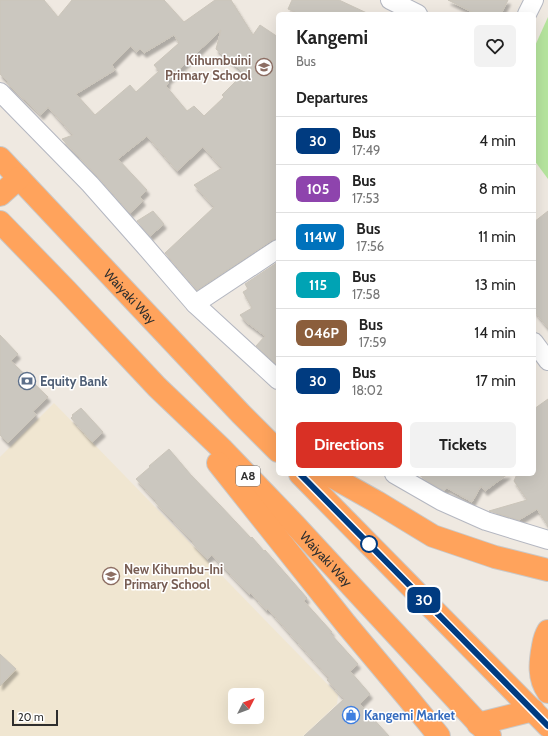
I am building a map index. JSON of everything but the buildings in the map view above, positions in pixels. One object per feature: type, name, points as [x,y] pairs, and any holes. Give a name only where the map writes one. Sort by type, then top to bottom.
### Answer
[{"type":"highway","name":"Waiyaki Way","points":[[0,158],[241,414],[276,449]]},
{"type":"highway","points":[[0,196],[19,178]]},
{"type":"highway","name":"Waiyaki Way","points":[[0,222],[157,387],[223,450],[294,524],[484,730]]},
{"type":"highway","name":"Waiyaki Way","points":[[157,387],[346,624],[439,736]]},
{"type":"highway","points":[[241,414],[276,439]]},
{"type":"highway","points":[[302,476],[548,726]]},
{"type":"highway","points":[[330,476],[433,536],[495,557],[548,570]]},
{"type":"highway","points":[[548,631],[545,635],[540,659],[544,686],[548,692]]},
{"type":"highway","points":[[484,730],[533,710]]},
{"type":"street","points":[[390,0],[414,12]]},
{"type":"street","points":[[528,12],[534,0]]},
{"type":"street","points":[[0,92],[90,184],[195,304],[276,378]]},
{"type":"street","points":[[195,304],[276,250]]},
{"type":"street","points":[[536,345],[548,361]]},
{"type":"street","points":[[398,476],[442,501],[486,521],[548,540]]},
{"type":"shaded area","name":"New Kihumbu-Ini Primary School","points":[[54,403],[338,695],[337,704],[303,736],[0,736],[0,457]]},
{"type":"green space","points":[[548,17],[548,179],[536,163],[536,44]]},
{"type":"bus line","name":"30","points":[[302,476],[548,726]]},
{"type":"place","name":"Kihumbuini Primary School","points":[[264,67]]},
{"type":"place","name":"Equity Bank","points":[[27,381]]},
{"type":"place","name":"New Kihumbu-Ini Primary School","points":[[111,576]]},
{"type":"place","name":"Kangemi Market","points":[[351,715]]}]
